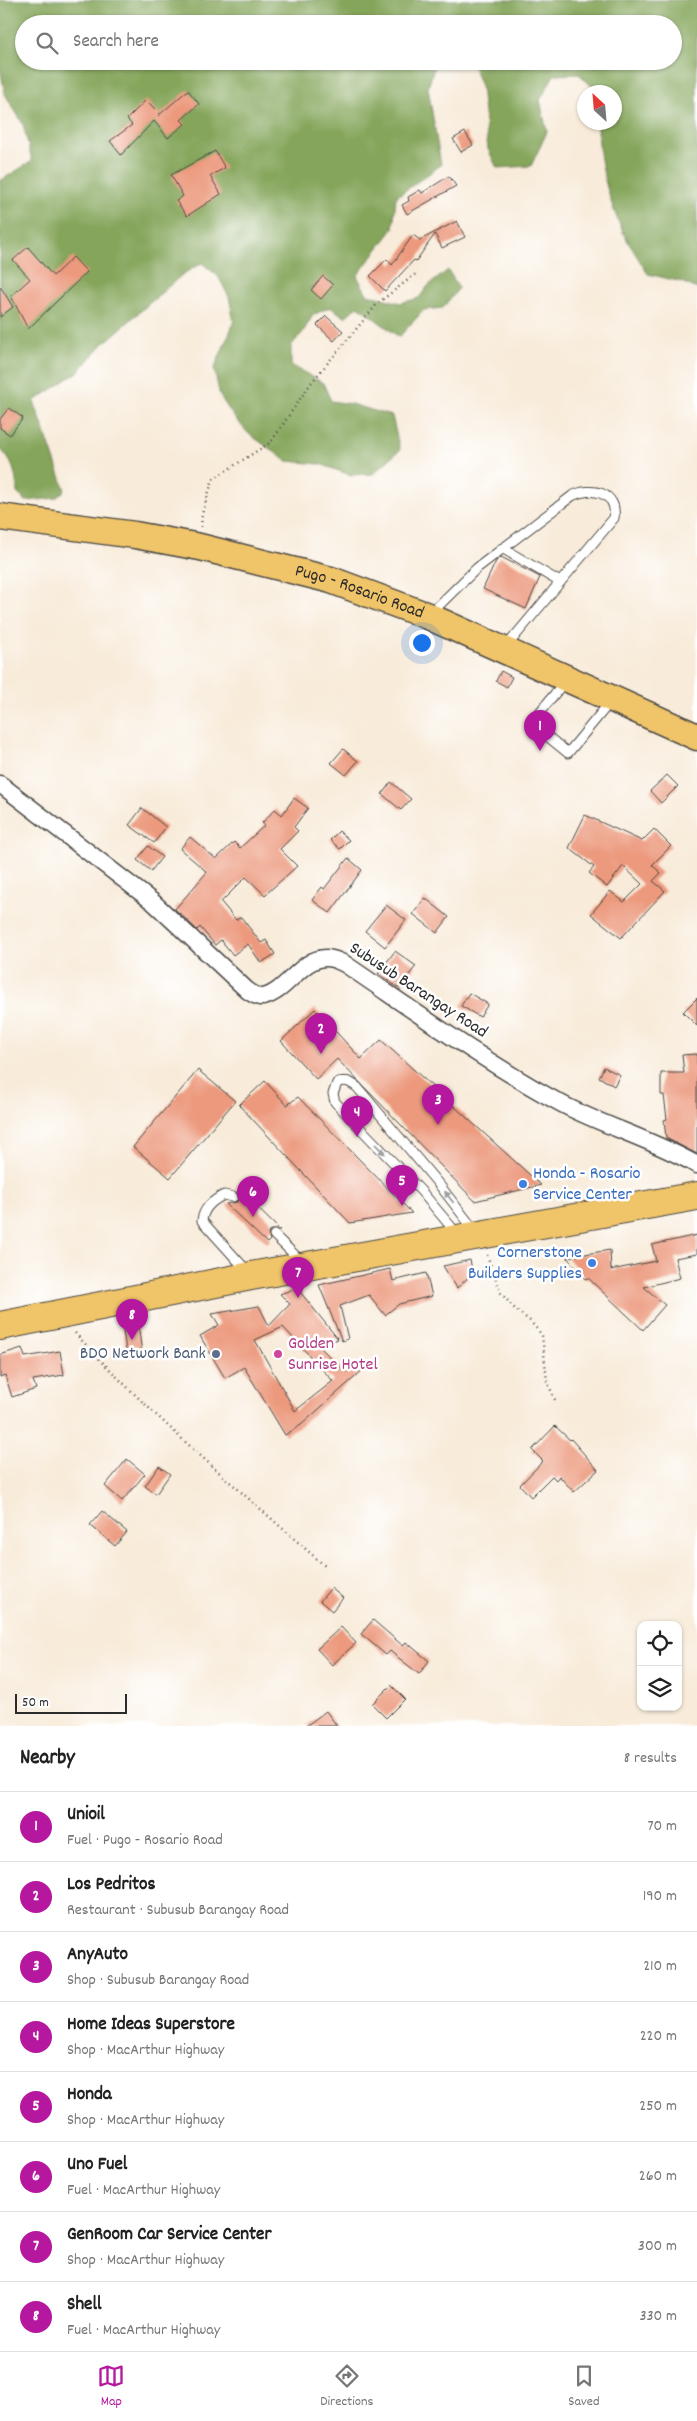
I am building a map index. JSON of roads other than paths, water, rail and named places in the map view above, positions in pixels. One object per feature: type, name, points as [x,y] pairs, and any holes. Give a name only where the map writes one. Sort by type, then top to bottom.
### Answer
[{"type":"highway","points":[[1,1327],[251,1276],[697,1196]]},
{"type":"main road","name":"Pugo - Rosario Road","points":[[0,517],[200,546],[331,580],[428,616],[697,737]]},
{"type":"street","name":"Subusub Barangay Road","points":[[0,784],[153,902],[248,991],[263,997],[275,991],[315,960],[334,959],[345,964],[478,1054],[563,1104],[674,1152],[697,1164]]},
{"type":"lane","points":[[428,616],[477,568],[572,496],[582,491],[602,493],[611,501],[616,510],[614,518],[503,650]]},
{"type":"lane","points":[[502,548],[560,582]]},
{"type":"lane","points":[[567,680],[531,723],[568,753],[612,700]]},
{"type":"lane","points":[[343,1080],[349,1081],[356,1087],[441,1187],[470,1237],[421,1191],[335,1102],[333,1094],[338,1083],[343,1080]]},
{"type":"lane","points":[[233,1197],[224,1195],[213,1202],[203,1212],[202,1221],[251,1276]]},
{"type":"lane","points":[[274,1236],[307,1266]]},
{"type":"place","name":"Unioil","points":[[540,751]]},
{"type":"place","name":"Los Pedritos","points":[[321,1054]]},
{"type":"place","name":"AnyAuto","points":[[438,1125]]},
{"type":"place","name":"Home Ideas Superstore","points":[[357,1137]]},
{"type":"place","name":"Honda - Rosario Service Center","points":[[523,1184]]},
{"type":"place","name":"Honda","points":[[402,1206]]},
{"type":"place","name":"Uno Fuel","points":[[253,1217]]},
{"type":"place","name":"Cornerstone Builders Supplies","points":[[592,1263]]},
{"type":"place","name":"GenRoom Car Service Center","points":[[298,1298]]},
{"type":"place","name":"Shell","points":[[132,1340]]},
{"type":"place","name":"BDO Network Bank","points":[[216,1354]]},
{"type":"place","name":"Golden Sunrise Hotel","points":[[278,1354]]}]
